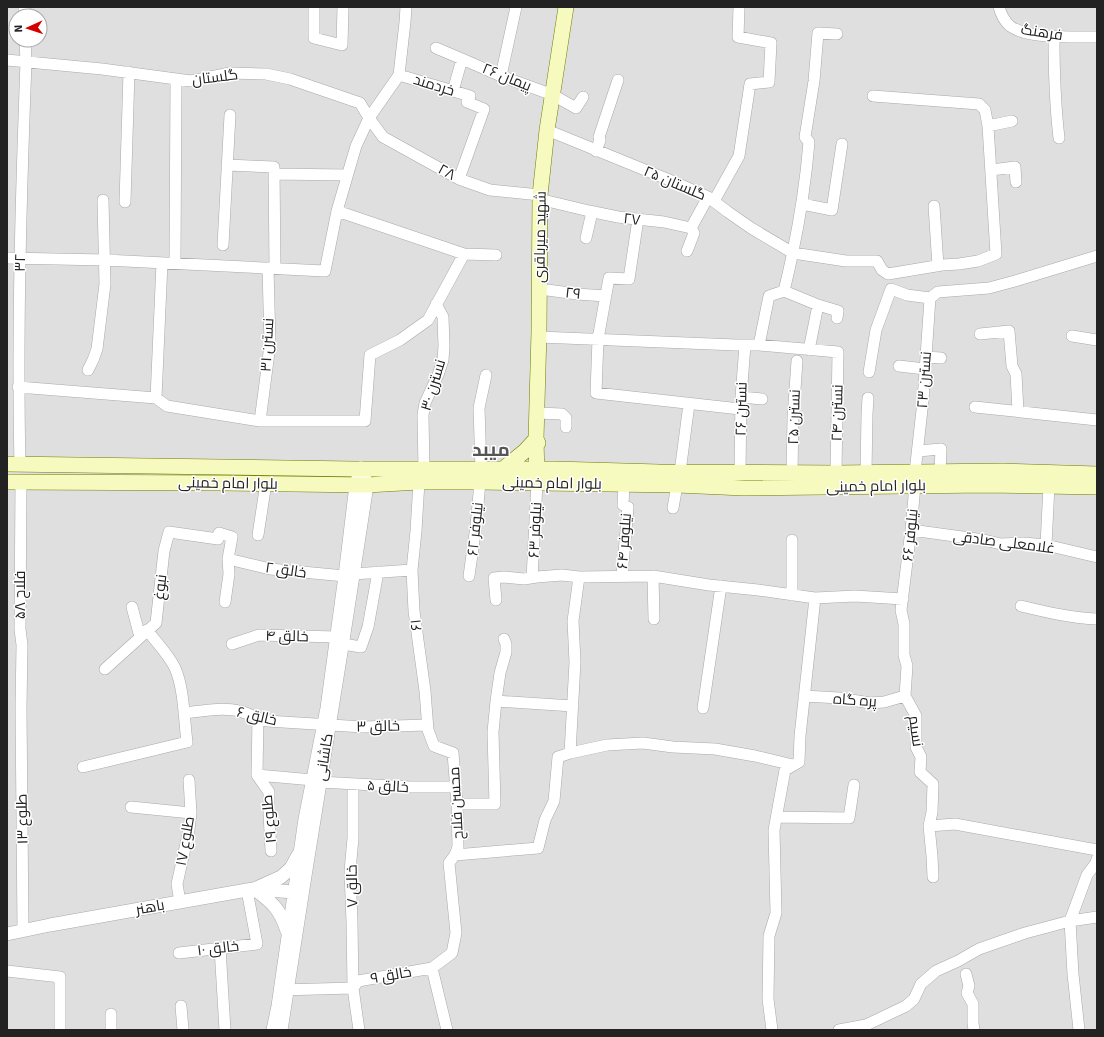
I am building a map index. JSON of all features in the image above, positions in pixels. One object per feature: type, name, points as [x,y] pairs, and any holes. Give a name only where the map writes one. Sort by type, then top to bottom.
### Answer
[{"type":"main road","name":"شهید میرباقری","points":[[537,476],[536,439],[540,289],[540,197],[547,130],[566,7]]},
{"type":"main road","points":[[503,469],[525,451],[536,439],[542,453],[555,469]]},
{"type":"main road","name":"بلوار امام خمینی","points":[[14,465],[361,468],[422,475],[537,476],[624,484],[740,472],[866,473],[915,479],[986,484],[1097,487]]},
{"type":"main road","points":[[88,466],[88,482]]},
{"type":"main road","name":"بلوار امام خمینی","points":[[480,475],[503,469],[537,476],[555,469],[678,479],[744,488],[915,479],[940,472],[1003,471],[1097,474]]},
{"type":"main road","name":"بلوار امام خمینی","points":[[14,482],[361,485],[422,475]]},
{"type":"street","points":[[314,7],[314,38],[342,45],[343,7]]},
{"type":"street","points":[[7,258],[105,260],[325,271],[337,211],[356,146],[369,118],[399,75],[406,7]]},
{"type":"street","points":[[501,76],[516,7]]},
{"type":"street","points":[[687,251],[694,233],[691,228],[738,156],[750,84],[769,82],[771,43],[738,37],[739,7]]},
{"type":"street","name":"فرهنگ","points":[[999,7],[1002,17],[1010,26],[1024,32],[1054,36],[1097,37]]},
{"type":"street","points":[[784,291],[802,204],[809,142],[805,137],[814,81],[818,33],[837,34]]},
{"type":"street","points":[[1054,36],[1054,83],[1059,138]]},
{"type":"street","name":"۳۲","points":[[14,465],[18,387],[25,48]]},
{"type":"street","name":"پیمان ۲۶","points":[[436,48],[501,76],[553,95],[576,108],[583,96]]},
{"type":"street","points":[[453,91],[462,58]]},
{"type":"street","name":"گلستان","points":[[7,60],[129,72],[191,81],[230,73],[266,74],[290,79],[360,103],[369,118]]},
{"type":"street","points":[[125,202],[129,72]]},
{"type":"street","name":"خردمند","points":[[399,75],[470,96],[467,102],[484,109],[459,179]]},
{"type":"street","points":[[175,263],[176,79]]},
{"type":"street","points":[[596,151],[600,140],[599,137],[618,80]]},
{"type":"street","points":[[793,253],[846,261],[877,261],[882,270],[888,274],[978,261],[996,254],[988,126],[985,110],[979,104],[873,96]]},
{"type":"street","points":[[223,245],[230,114]]},
{"type":"street","name":"۲۸","points":[[369,118],[383,137],[459,179],[490,190],[540,197]]},
{"type":"street","points":[[988,126],[1012,121]]},
{"type":"street","name":"گلستان ۲۵","points":[[547,130],[672,181],[711,199],[751,228],[793,253]]},
{"type":"street","points":[[802,204],[832,210],[842,144]]},
{"type":"street","points":[[227,165],[274,167],[274,174],[347,175]]},
{"type":"street","points":[[991,170],[1015,167],[1016,182]]},
{"type":"street","name":"نسترن ۳۱","points":[[260,421],[270,345],[274,174]]},
{"type":"street","name":"۲۷","points":[[540,197],[618,218],[664,222],[691,228]]},
{"type":"street","points":[[88,370],[97,349],[105,284],[103,200]]},
{"type":"street","points":[[934,206],[938,266]]},
{"type":"street","points":[[337,211],[464,254],[496,255]]},
{"type":"street","points":[[586,238],[592,212]]},
{"type":"street","points":[[638,219],[629,279],[609,278],[598,340],[596,393],[740,409]]},
{"type":"street","points":[[18,387],[156,398],[167,406],[260,421],[365,421],[370,355],[400,340],[428,320],[464,254]]},
{"type":"street","points":[[891,289],[907,295],[934,295],[989,288],[1097,256]]},
{"type":"street","points":[[156,398],[162,263]]},
{"type":"street","points":[[869,372],[876,330],[891,289],[888,274]]},
{"type":"street","name":"۲۹","points":[[540,289],[606,296]]},
{"type":"street","points":[[759,345],[769,296],[784,291],[818,305],[838,311],[837,318]]},
{"type":"street","name":"نسترن ۲۳","points":[[915,479],[926,357],[934,295]]},
{"type":"street","name":"نسترن ۳۰","points":[[422,475],[424,403],[438,375],[443,360],[443,317],[436,304]]},
{"type":"street","points":[[539,337],[759,345],[809,350],[818,305]]},
{"type":"street","points":[[980,334],[1009,331],[1012,366],[1016,374],[1018,411]]},
{"type":"street","points":[[1072,336],[1097,340]]},
{"type":"street","name":"نسترن ۲۶","points":[[740,472],[740,409],[745,345]]},
{"type":"street","name":"نسترن ۲۴","points":[[809,350],[838,352],[836,473]]},
{"type":"street","points":[[926,357],[941,358]]},
{"type":"street","name":"نسترن ۲۵","points":[[792,473],[793,418],[797,361]]},
{"type":"street","points":[[899,366],[925,369]]},
{"type":"street","name":"نیلوفر ۶۲","points":[[469,576],[476,526],[480,475],[479,408],[486,375]]},
{"type":"street","points":[[741,397],[762,399]]},
{"type":"street","points":[[866,473],[868,398]]},
{"type":"street","points":[[673,508],[689,404]]},
{"type":"street","points":[[975,407],[1097,420]]},
{"type":"street","points":[[537,413],[562,414],[566,418],[566,427]]},
{"type":"street","points":[[918,451],[941,449],[940,472]]},
{"type":"street","points":[[361,468],[361,485]]},
{"type":"street","name":"۶۱","points":[[422,475],[412,570],[414,611],[427,725],[434,746],[454,753]]},
{"type":"street","name":"نیلوفر ۶۳","points":[[532,578],[537,476]]},
{"type":"street","name":"نیلوفر ۶۶","points":[[904,584],[911,530],[915,479]]},
{"type":"street","name":"فلاح ۵۸","points":[[14,482],[20,629],[22,645],[20,707]]},
{"type":"street","points":[[258,535],[266,483]]},
{"type":"street","name":"نیلوفر ۶۴","points":[[622,576],[628,507],[623,505],[624,484]]},
{"type":"street","name":"کاشانی","points":[[273,1030],[294,950],[311,841],[317,781],[341,640],[361,485]]},
{"type":"street","points":[[1046,545],[1049,486]]},
{"type":"street","name":"غلامعلی صادقی","points":[[911,530],[984,540],[1001,544],[1023,543],[1046,545],[1097,557]]},
{"type":"street","name":"نبوغ","points":[[105,669],[156,623],[164,551],[169,532],[232,537],[228,559]]},
{"type":"street","points":[[792,540],[792,595]]},
{"type":"street","points":[[225,602],[229,574],[228,559]]},
{"type":"street","name":"خالق ۲","points":[[228,559],[270,569],[349,575],[412,570]]},
{"type":"street","name":"خالق ۴","points":[[232,644],[259,635],[341,640],[361,647],[368,627],[378,572]]},
{"type":"street","points":[[496,600],[494,578],[504,576],[524,579],[562,575],[579,577],[653,576],[815,598],[855,596],[903,599]]},
{"type":"street","points":[[653,576],[654,619]]},
{"type":"street","points":[[570,754],[575,662],[573,622],[579,577]]},
{"type":"street","name":"نسیم","points":[[904,584],[901,610],[904,624],[904,655],[907,666],[905,696],[916,716],[916,747],[921,757],[920,772],[933,784],[932,812],[929,826]]},
{"type":"street","points":[[703,708],[721,586]]},
{"type":"street","points":[[772,1030],[768,999],[770,936],[776,913],[774,830],[786,770],[799,762],[800,736],[815,598]]},
{"type":"street","points":[[1021,606],[1055,614],[1097,619]]},
{"type":"street","points":[[83,767],[187,742],[179,682],[174,668],[163,650],[144,634],[132,607]]},
{"type":"street","points":[[457,804],[495,804],[493,732],[500,673],[506,652],[506,644],[504,639]]},
{"type":"street","name":"پره گاه","points":[[804,696],[839,698],[870,704],[905,696]]},
{"type":"street","points":[[496,700],[573,706]]},
{"type":"street","name":"طلوع ۱۳","points":[[20,707],[23,930]]},
{"type":"street","name":"خالق ۶","points":[[184,713],[226,710],[238,711],[267,721],[327,725]]},
{"type":"street","name":"طلوع ۱۹","points":[[258,718],[257,775],[269,792],[271,851]]},
{"type":"street","name":"خالق ۳","points":[[327,725],[362,727],[427,725]]},
{"type":"street","points":[[455,855],[538,848],[545,820],[554,801],[558,757],[607,745],[643,743],[672,747],[715,749],[793,765]]},
{"type":"street","name":"محسن فلاح","points":[[432,968],[452,953],[456,933],[449,863],[455,855],[458,847],[454,753]]},
{"type":"street","name":"خالق ۵","points":[[257,775],[353,784],[410,787],[456,787]]},
{"type":"street","name":"طلوع ۱۷","points":[[180,902],[177,884],[189,830],[191,813],[189,780]]},
{"type":"street","name":"کاشانی","points":[[282,1030],[288,934],[305,819],[317,781]]},
{"type":"street","name":"خالق ۷","points":[[353,784],[353,838],[350,871],[353,988]]},
{"type":"street","points":[[777,817],[849,818],[854,785]]},
{"type":"street","points":[[131,807],[191,813]]},
{"type":"street","points":[[933,877],[929,826],[956,824],[1097,850]]},
{"type":"street","points":[[251,889],[281,877],[291,868],[301,850],[311,841]]},
{"type":"street","points":[[1079,1030],[1073,974],[1070,921],[1087,875],[1096,863],[1097,859]]},
{"type":"street","points":[[251,889],[272,902],[283,918],[294,950]]},
{"type":"street","name":"باهنر","points":[[7,934],[251,889],[294,892]]},
{"type":"street","name":"خالق ۱۰","points":[[179,953],[257,944],[251,889]]},
{"type":"street","points":[[839,1030],[866,1025],[906,1006],[914,998],[921,984],[936,971],[979,949],[1025,933],[1070,921],[1097,917]]},
{"type":"street","points":[[220,948],[225,1030]]},
{"type":"street","points":[[432,968],[447,1030]]},
{"type":"street","name":"خالق ۹","points":[[358,1030],[353,988],[358,981],[432,968]]},
{"type":"street","points":[[7,971],[60,977],[60,1030]]},
{"type":"street","points":[[966,974],[969,986],[967,993],[973,1004],[974,1030]]},
{"type":"street","name":"خالق ۹","points":[[284,990],[353,988]]},
{"type":"street","points":[[181,1006],[183,1030]]},
{"type":"street","points":[[111,1014],[111,1030]]},
{"type":"shaded area","points":[[7,7],[1097,7],[1097,1030],[7,1030]]},
{"type":"district","name":"میبد","points":[[491,449]]}]
